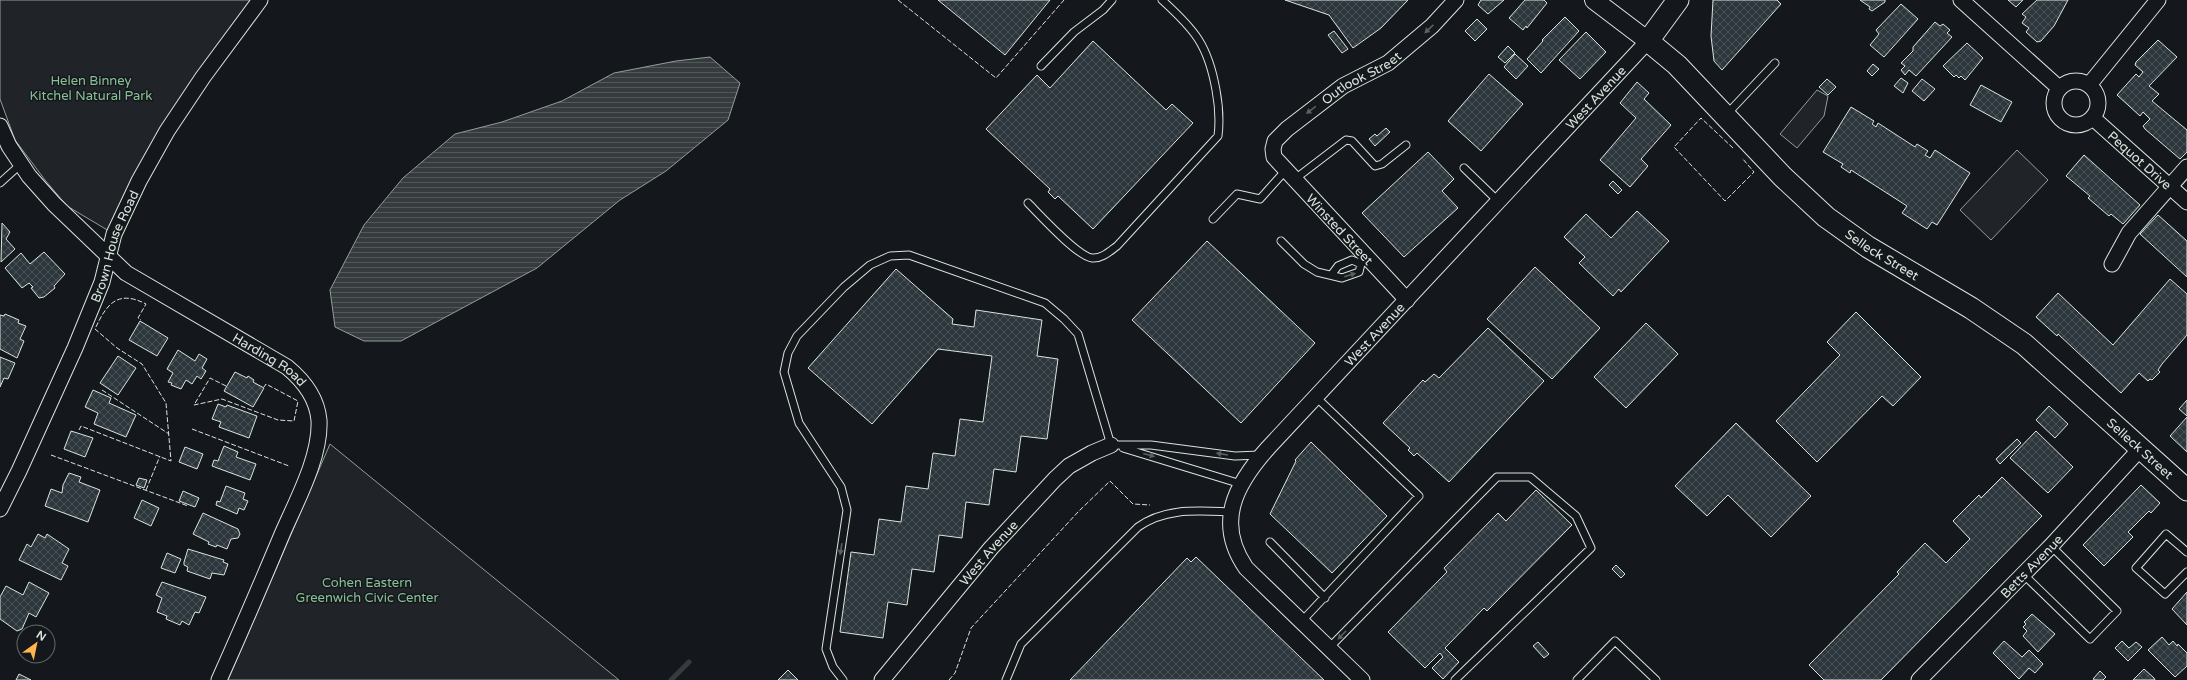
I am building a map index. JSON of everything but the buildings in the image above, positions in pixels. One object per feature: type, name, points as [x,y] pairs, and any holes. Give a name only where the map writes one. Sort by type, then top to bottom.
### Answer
[{"type":"main road","name":"West Avenue","points":[[1648,41],[1678,0]]},
{"type":"main road","name":"Selleck Street","points":[[1648,41],[1677,65],[1783,177],[1826,217],[1868,247],[1956,298],[2010,334],[2050,366],[2187,490]]},
{"type":"street","name":"Brown House Road","points":[[2,501],[75,348],[102,282],[114,234],[155,151],[203,77],[260,0]]},
{"type":"street","name":"Outlook Street","points":[[1274,157],[1273,149],[1275,141],[1287,129],[1343,86],[1388,63],[1432,26],[1456,0]]},
{"type":"street","name":"Selleck Street","points":[[1594,0],[1648,41]]},
{"type":"street","points":[[1961,0],[2059,88]]},
{"type":"street","points":[[2089,85],[2158,0]]},
{"type":"street","name":"West Avenue","points":[[1362,680],[1246,568],[1237,555],[1231,541],[1230,527],[1232,512],[1241,484],[1261,455],[1648,41]]},
{"type":"street","points":[[2079,81],[2089,85],[2096,92],[2098,101],[2098,110],[2093,118],[2085,124],[2075,126],[2065,123],[2057,117],[2054,107],[2054,97],[2059,88],[2068,82],[2079,81]]},
{"type":"street","name":"Pequot Drive","points":[[2093,118],[2187,202]]},
{"type":"street","name":"Harding Road","points":[[0,126],[20,164],[54,204],[126,273],[287,367],[307,388],[317,410],[318,435],[308,473],[219,680]]},
{"type":"street","name":"Winsted Street","points":[[1274,157],[1364,261],[1407,300]]},
{"type":"street","points":[[2112,264],[2129,232],[2187,167]]},
{"type":"street","name":"West Avenue","points":[[882,680],[991,548],[1055,479],[1069,466],[1092,453],[1111,445]]},
{"type":"street","name":"Betts Avenue","points":[[1919,680],[2051,546],[2140,448]]},
{"type":"lane","points":[[1041,66],[1074,32],[1103,10],[1112,0]]},
{"type":"lane","points":[[1028,203],[1079,252],[1092,258],[1103,256],[1117,246],[1218,136],[1220,122],[1218,99],[1212,69],[1206,50],[1185,21],[1162,0]]},
{"type":"lane","points":[[1725,116],[1775,63]]},
{"type":"lane","points":[[1213,219],[1237,194],[1260,199],[1290,175],[1346,140],[1352,141],[1375,166],[1382,164],[1406,145]]},
{"type":"lane","points":[[0,183],[20,164]]},
{"type":"lane","points":[[1464,168],[1499,202]]},
{"type":"lane","points":[[1281,241],[1304,264],[1317,272],[1332,274],[1342,278],[1359,272],[1364,261],[1352,260],[1338,266],[1332,274]]},
{"type":"lane","points":[[843,680],[833,668],[826,649],[847,510],[841,487],[799,423],[784,372],[788,353],[797,336],[844,287],[870,265],[890,256],[909,255],[1045,303],[1064,319],[1078,334],[1111,445]]},
{"type":"lane","points":[[1302,621],[1419,496],[1316,397]]},
{"type":"lane","points":[[1111,445],[1151,445],[1235,456],[1261,455]]},
{"type":"lane","points":[[1111,445],[1156,456],[1241,484]]},
{"type":"lane","points":[[1329,648],[1497,477],[1530,477],[1576,516],[1591,548],[1455,680]]},
{"type":"lane","points":[[1006,680],[1021,644],[1138,527],[1150,519],[1180,510],[1232,512]]},
{"type":"lane","points":[[2187,552],[2166,534],[2136,568],[2165,594],[2187,572]]},
{"type":"lane","points":[[1270,542],[1325,598]]},
{"type":"lane","points":[[2023,574],[2090,639],[2116,611],[2051,546]]},
{"type":"lane","points":[[1577,680],[1615,641],[1656,680]]},
{"type":"green space","name":"Helen Binney Kitchel Natural Park","points":[[0,0],[260,0],[210,66],[114,234],[67,206],[15,140],[0,99]]},
{"type":"green space","points":[[1817,90],[1828,96],[1824,116],[1797,148],[1780,134]]},
{"type":"green space","points":[[2017,150],[2048,180],[1991,240],[1960,210]]},
{"type":"green space","name":"Cohen Eastern Greenwich Civic Center","points":[[330,444],[619,680],[228,680]]},
{"type":"shaded area","points":[[710,57],[740,83],[728,120],[666,171],[620,200],[537,268],[401,341],[364,341],[335,327],[330,290],[364,225],[403,178],[455,134],[502,122],[562,101],[614,73],[676,61]]},
{"type":"waterway","points":[[671,680],[689,662]]},
{"type":"fence","points":[[898,0],[996,78],[1064,0]]},
{"type":"fence","points":[[1733,148],[1701,118],[1674,147],[1725,201],[1754,172],[1742,158]]},
{"type":"fence","points":[[79,430],[81,426],[171,461],[166,403],[142,364],[117,348],[95,329],[108,307],[120,299],[127,298],[146,304],[138,318],[141,320]]},
{"type":"fence","points":[[226,386],[210,378],[194,405],[222,399],[278,420],[294,421],[298,401],[266,384],[264,387]]},
{"type":"fence","points":[[102,390],[169,434]]},
{"type":"fence","points":[[192,429],[289,466]]},
{"type":"fence","points":[[51,455],[188,506]]},
{"type":"fence","points":[[146,490],[160,456]]},
{"type":"fence","points":[[949,680],[955,673],[971,628],[1078,512],[1110,481],[1133,504],[1150,505]]}]
